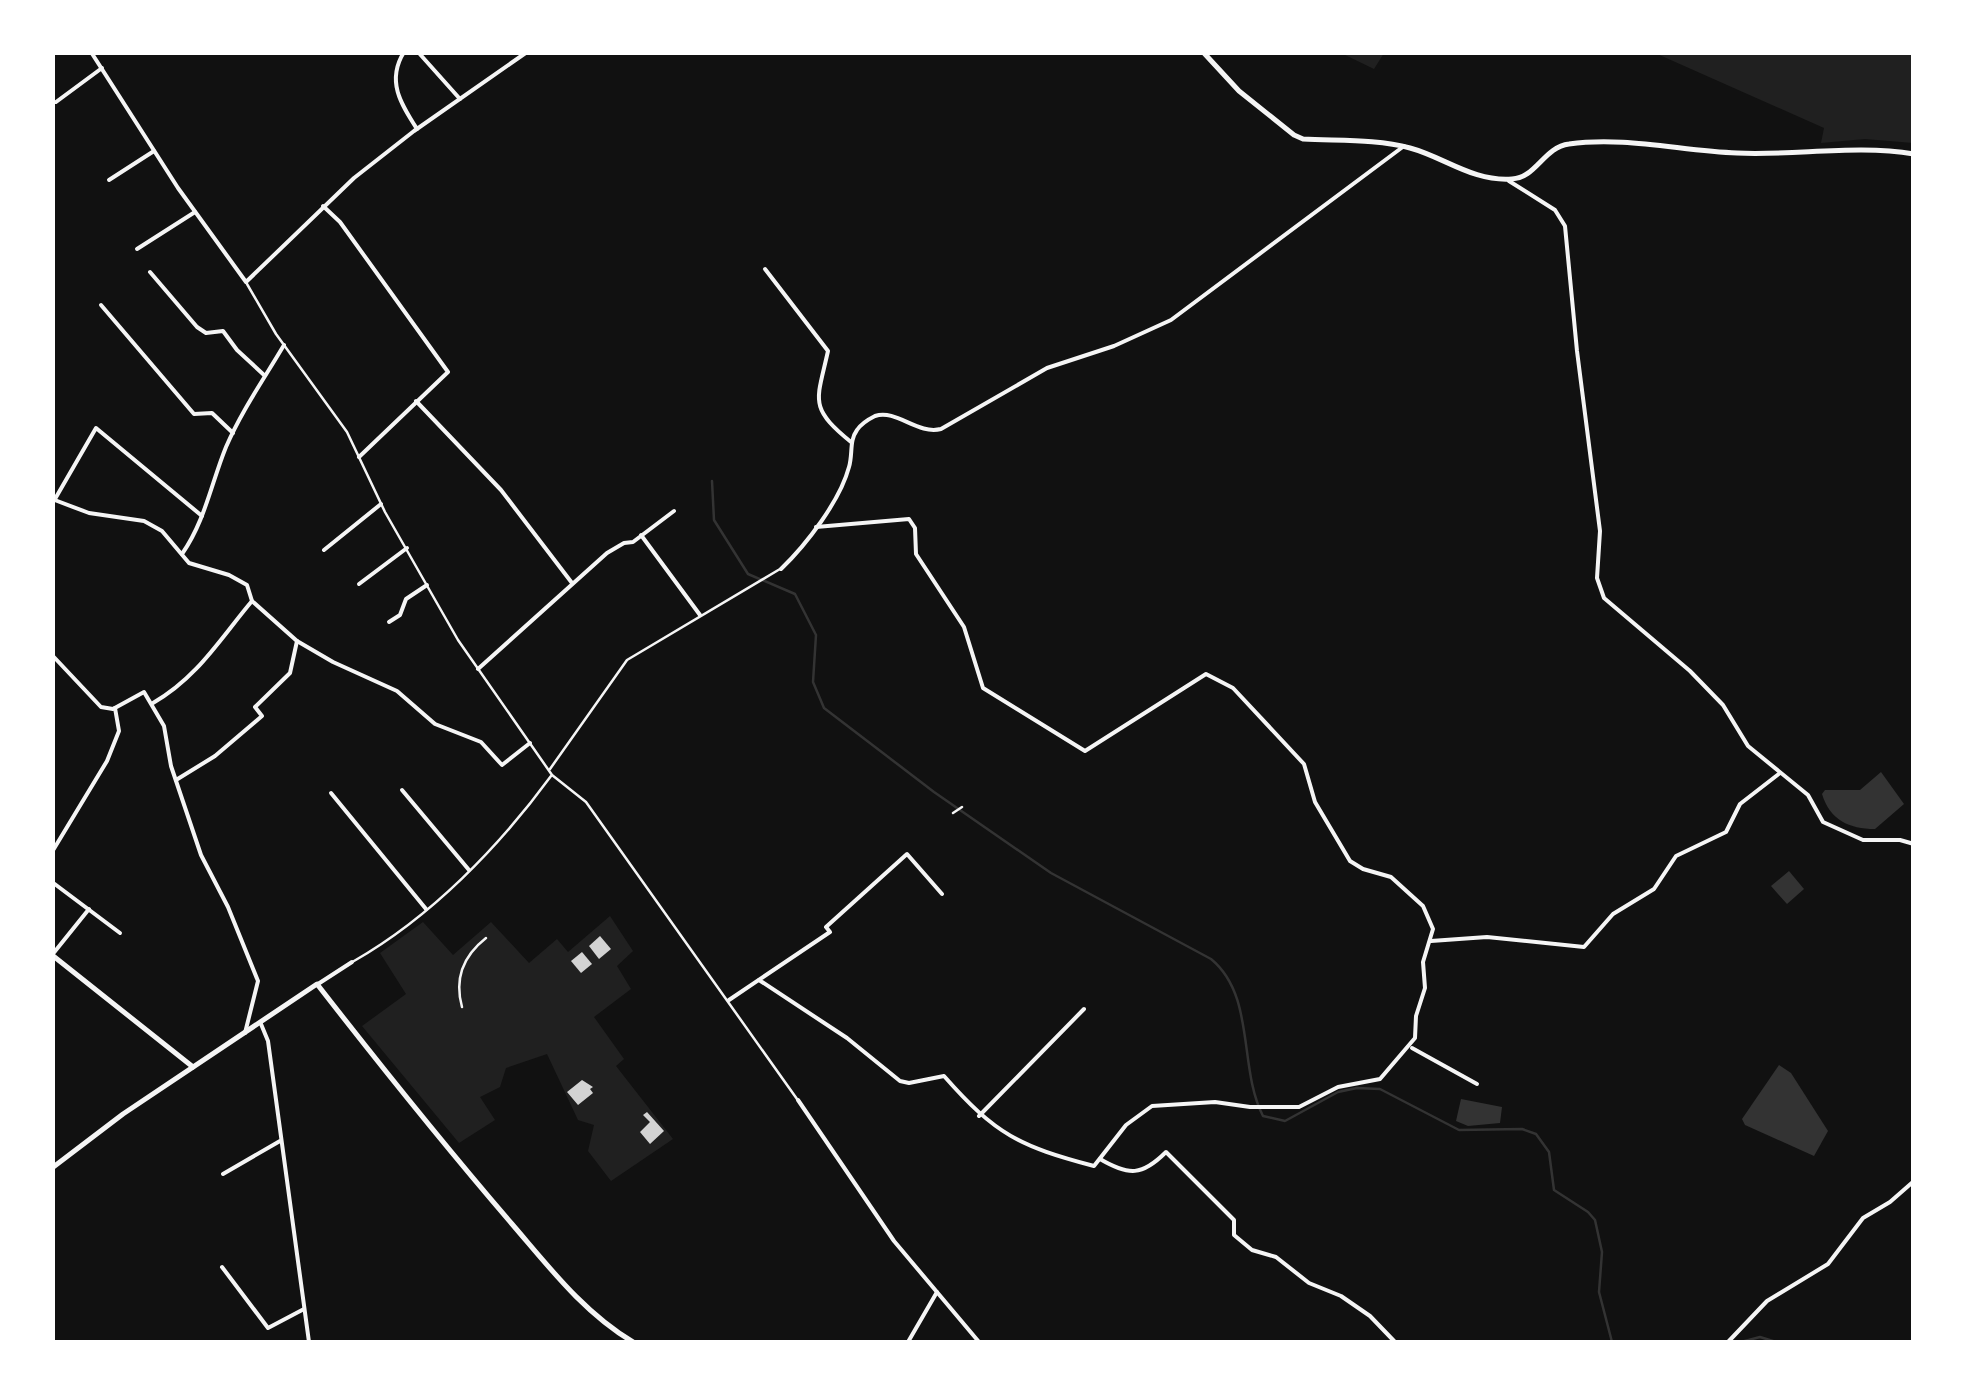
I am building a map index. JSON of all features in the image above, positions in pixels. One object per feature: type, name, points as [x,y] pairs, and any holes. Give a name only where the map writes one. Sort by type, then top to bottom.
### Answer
[{"type":"main road","points":[[1203,52],[1238,91],[1294,135],[1404,146],[1460,170],[1504,179],[1524,176],[1553,149],[1570,144],[1656,144],[1765,154],[1877,150],[1914,154]]},
{"type":"main road","points":[[52,955],[193,1067]]},
{"type":"main road","points":[[52,1168],[112,1122],[317,984],[564,1284],[596,1316],[633,1342]]},
{"type":"street","points":[[91,52],[195,212],[246,282],[284,346],[320,392],[359,456],[380,504],[478,669],[551,773],[586,802],[673,929],[730,1000],[894,1241],[980,1342]]},
{"type":"street","points":[[404,52],[396,68],[396,90],[415,130]]},
{"type":"street","points":[[418,52],[460,99]]},
{"type":"street","points":[[246,282],[323,206],[400,141],[527,52]]},
{"type":"street","points":[[56,102],[102,68]]},
{"type":"street","points":[[317,984],[426,909],[469,870],[551,773],[618,668],[659,639],[781,569],[835,498],[849,467],[852,442],[862,424],[882,415],[922,430],[941,429],[1047,368],[1114,346],[1171,320],[1404,146]]},
{"type":"street","points":[[110,180],[154,151]]},
{"type":"street","points":[[1504,179],[1554,210],[1565,226],[1600,531],[1597,578],[1601,592],[1612,607],[1662,647],[1723,705],[1748,746],[1808,795],[1818,817],[1863,840],[1914,844]]},
{"type":"street","points":[[323,206],[340,222],[448,372],[359,456]]},
{"type":"street","points":[[137,249],[195,212]]},
{"type":"street","points":[[765,269],[828,351],[818,408],[852,442]]},
{"type":"street","points":[[150,272],[197,327],[208,333],[223,331],[264,375]]},
{"type":"street","points":[[101,305],[194,414],[212,413],[232,432]]},
{"type":"street","points":[[182,554],[203,517],[232,432],[284,346]]},
{"type":"street","points":[[416,402],[501,490],[572,583]]},
{"type":"street","points":[[203,517],[96,428],[54,499],[89,513],[144,521],[162,531],[189,563],[241,581],[251,590],[252,600],[296,642],[397,690],[435,724],[481,742],[502,765],[530,744]]},
{"type":"street","points":[[324,550],[380,504]]},
{"type":"street","points":[[478,669],[606,554],[641,536],[674,511]]},
{"type":"street","points":[[759,980],[847,1038],[900,1081],[944,1076],[979,1116],[1002,1132],[1043,1152],[1094,1166],[1126,1124],[1152,1106],[1215,1102],[1264,1108],[1298,1106],[1338,1087],[1377,1080],[1416,1038],[1416,1016],[1424,988],[1423,962],[1431,942],[1432,922],[1422,906],[1391,877],[1350,861],[1316,802],[1304,764],[1228,684],[1206,674],[1084,751],[983,688],[964,627],[916,554],[915,528],[909,520],[816,527]]},
{"type":"street","points":[[641,536],[700,615]]},
{"type":"street","points":[[359,584],[406,548]]},
{"type":"street","points":[[389,622],[400,615],[406,599],[427,586]]},
{"type":"street","points":[[153,703],[200,667],[252,600]]},
{"type":"street","points":[[176,780],[215,756],[262,716],[255,707],[290,673],[296,642]]},
{"type":"street","points":[[52,656],[102,706],[115,708],[144,692],[153,703],[164,726],[176,780],[201,855],[228,907],[258,982],[244,1034]]},
{"type":"street","points":[[52,852],[120,732],[115,708]]},
{"type":"street","points":[[1431,942],[1486,937],[1584,947],[1614,914],[1654,890],[1676,856],[1726,832],[1740,804],[1780,772]]},
{"type":"street","points":[[402,790],[469,870]]},
{"type":"street","points":[[332,792],[426,909]]},
{"type":"street","points":[[730,1000],[830,932],[826,927],[907,854],[942,894]]},
{"type":"street","points":[[52,882],[120,933]]},
{"type":"street","points":[[52,955],[88,910]]},
{"type":"street","points":[[462,1008],[460,976],[465,959],[486,938]]},
{"type":"street","points":[[979,1116],[1084,1008]]},
{"type":"street","points":[[261,1024],[268,1042],[309,1342]]},
{"type":"street","points":[[1410,1046],[1478,1084]]},
{"type":"street","points":[[223,1174],[280,1140]]},
{"type":"street","points":[[1100,1159],[1122,1171],[1146,1170],[1166,1152],[1234,1220],[1232,1233],[1243,1243],[1276,1257],[1310,1283],[1341,1296],[1370,1316],[1394,1342]]},
{"type":"street","points":[[1728,1342],[1766,1301],[1828,1264],[1863,1218],[1914,1182]]},
{"type":"street","points":[[222,1267],[268,1328],[304,1309]]},
{"type":"street","points":[[908,1342],[937,1292]]},
{"type":"path","points":[[954,814],[962,807]]},
{"type":"shaded area","points":[[1341,53],[1384,53],[1374,69]]},
{"type":"shaded area","points":[[1655,53],[1913,53],[1913,143],[1865,139],[1821,143],[1824,128]]},
{"type":"shaded area","points":[[1881,772],[1904,804],[1875,829],[1849,825],[1835,816],[1822,794],[1825,790],[1860,790]]},
{"type":"shaded area","points":[[1789,871],[1804,889],[1787,904],[1771,886]]},
{"type":"shaded area","points":[[610,916],[633,951],[617,966],[631,989],[594,1017],[624,1059],[616,1066],[673,1139],[611,1181],[588,1151],[594,1125],[578,1120],[547,1054],[506,1068],[500,1087],[480,1097],[495,1120],[459,1143],[362,1026],[406,994],[380,953],[423,922],[453,955],[491,922],[529,963],[557,939],[568,952]]},
{"type":"shaded area","points":[[1779,1065],[1791,1073],[1828,1131],[1814,1156],[1745,1125],[1742,1119]]},
{"type":"shaded area","points":[[1461,1099],[1502,1107],[1500,1123],[1468,1126],[1456,1121]]},
{"type":"building","points":[[600,936],[611,949],[599,959],[589,946]]},
{"type":"building","points":[[582,952],[592,964],[581,973],[571,961]]},
{"type":"building","points":[[582,1080],[593,1087],[593,1093],[578,1105],[567,1092]]},
{"type":"building","points":[[647,1112],[664,1131],[650,1144],[640,1132],[650,1122],[643,1115]]},
{"type":"waterway","points":[[712,481],[714,520],[748,574],[795,594],[816,635],[813,682],[824,708],[934,792],[1051,873],[1211,959],[1225,974],[1241,1012],[1255,1097],[1263,1116],[1285,1121],[1338,1092],[1380,1089],[1459,1130],[1522,1129],[1536,1134],[1549,1152],[1554,1190],[1595,1220],[1602,1252],[1599,1292],[1612,1342]]},
{"type":"waterway","points":[[1741,1342],[1760,1337],[1776,1342]]}]
